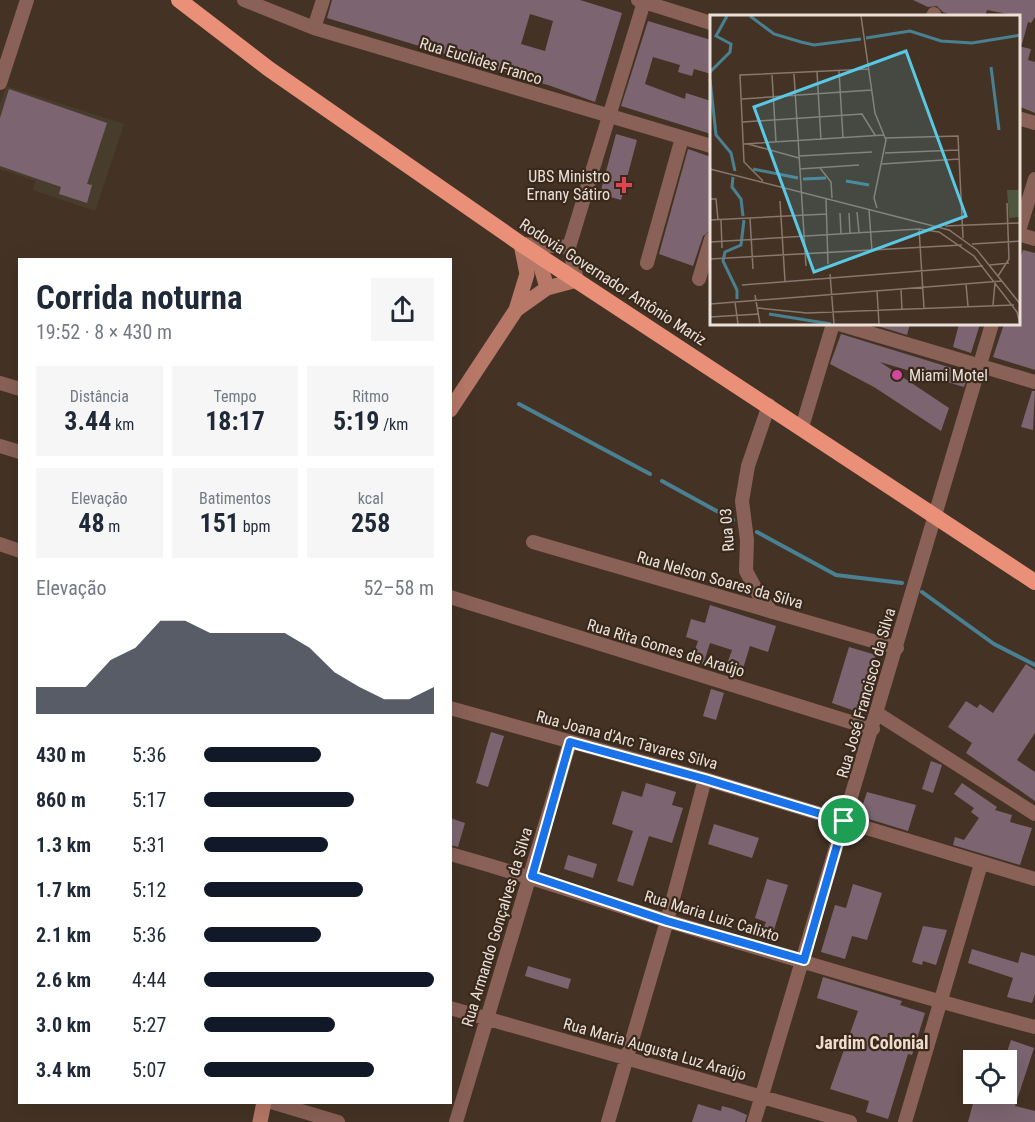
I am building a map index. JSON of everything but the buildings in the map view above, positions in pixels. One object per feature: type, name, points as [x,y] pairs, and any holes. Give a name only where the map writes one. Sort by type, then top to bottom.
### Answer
[{"type":"highway","name":"Rodovia Governador Antônio Mariz","points":[[179,0],[269,69],[521,244],[1035,582]]},
{"type":"main road","points":[[521,244],[543,271],[547,288]]},
{"type":"main road","points":[[452,407],[516,310],[527,274],[521,244]]},
{"type":"main road","points":[[527,274],[543,271],[577,280]]},
{"type":"main road","points":[[516,310],[547,288],[577,280]]},
{"type":"main road","points":[[260,1122],[264,1104]]},
{"type":"street","points":[[0,83],[27,0]]},
{"type":"street","name":"Rua Euclides Franco","points":[[244,0],[314,28],[710,146]]},
{"type":"street","points":[[314,28],[323,0]]},
{"type":"street","points":[[577,280],[569,247],[641,1],[710,23]]},
{"type":"street","points":[[1020,119],[1035,123]]},
{"type":"street","points":[[647,263],[682,138]]},
{"type":"street","points":[[1020,231],[1035,179]]},
{"type":"street","points":[[1020,234],[1035,239]]},
{"type":"street","points":[[699,279],[710,242]]},
{"type":"street","points":[[521,244],[569,247]]},
{"type":"street","points":[[802,427],[832,326]]},
{"type":"street","points":[[846,326],[1035,382]]},
{"type":"street","name":"Rua José Francisco da Silva","points":[[754,1122],[878,714],[934,515],[991,326]]},
{"type":"street","points":[[0,383],[18,388]]},
{"type":"street","name":"Rua 03","points":[[769,405],[748,466],[742,501],[747,540],[746,571],[761,599],[773,612]]},
{"type":"street","points":[[0,446],[18,451]]},
{"type":"street","name":"Rua Nelson Soares da Silva","points":[[533,542],[897,648]]},
{"type":"street","points":[[0,544],[18,550]]},
{"type":"street","name":"Rua Rita Gomes de Araújo","points":[[452,598],[873,729]]},
{"type":"street","name":"Rua Joana d'Arc Tavares Silva","points":[[452,709],[705,779],[1035,879]]},
{"type":"street","points":[[878,714],[1035,814]]},
{"type":"street","name":"Rua Armando Gonçalves da Silva","points":[[456,1122],[486,1018],[532,876],[570,742]]},
{"type":"street","points":[[608,1122],[667,921],[705,779]]},
{"type":"street","name":"Rua Maria Luiz Calixto","points":[[452,855],[532,876],[667,921],[941,1002],[1035,1027]]},
{"type":"street","points":[[905,1122],[981,864]]},
{"type":"street","name":"Rua Maria Augusta Luz Araújo","points":[[452,1009],[850,1122]]},
{"type":"street","points":[[278,1104],[338,1122]]},
{"type":"shaded area","points":[[6,86],[124,124],[95,211],[33,190],[36,181],[0,169],[0,104]]},
{"type":"waterway","points":[[519,404],[650,474]]},
{"type":"waterway","points":[[662,481],[733,520]]},
{"type":"waterway","points":[[757,532],[836,575],[902,583]]},
{"type":"waterway","points":[[922,592],[994,644],[1035,665]]},
{"type":"place","name":"UBS Ministro Ernany Sátiro","points":[[624,185]]},
{"type":"place","name":"Miami Motel","points":[[897,375]]},
{"type":"district","name":"Jardim Colonial","points":[[872,1042]]},
{"type":"route","points":[[570,742],[705,779],[844,821],[804,960],[667,921],[532,876],[570,742]]}]
